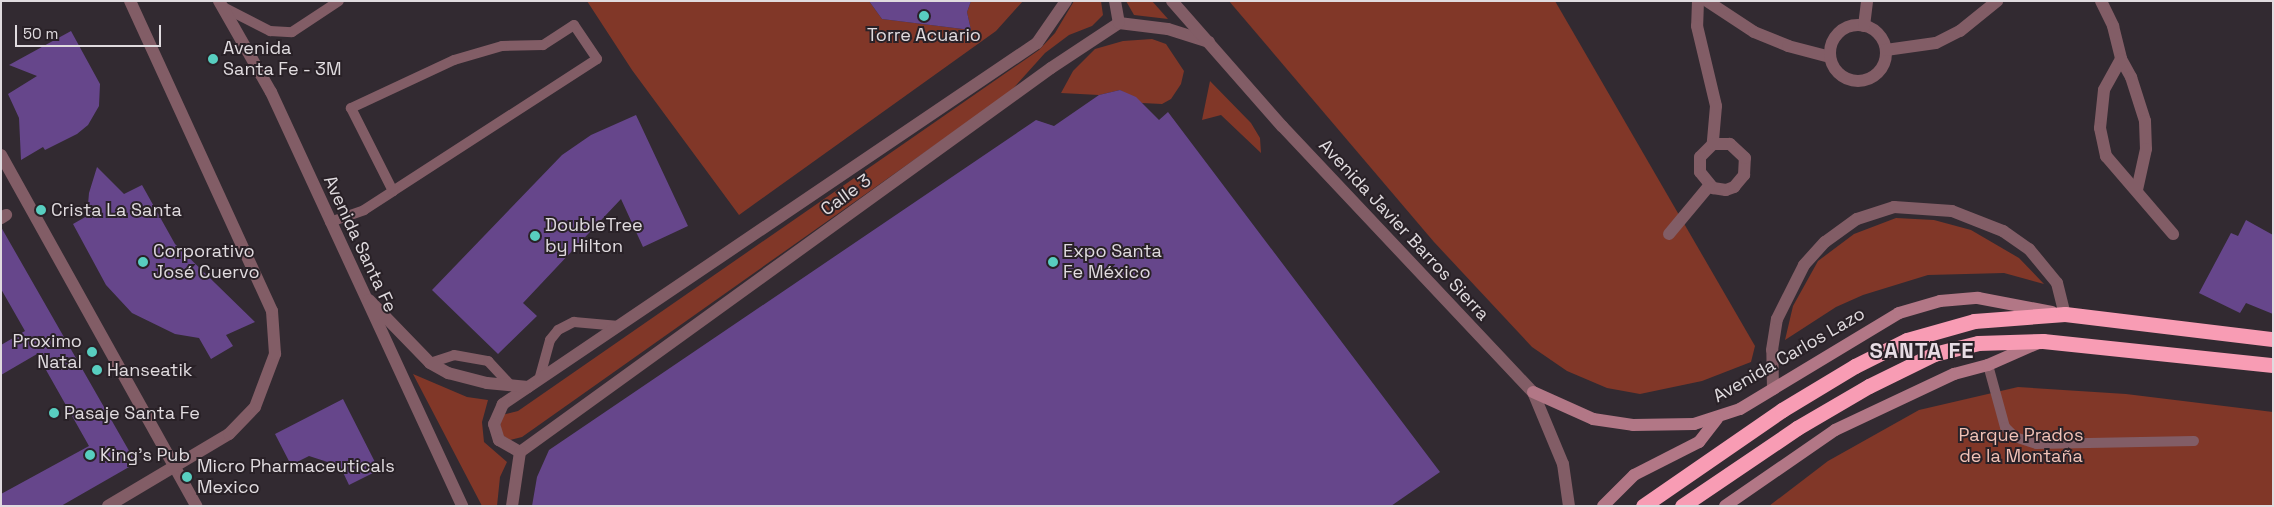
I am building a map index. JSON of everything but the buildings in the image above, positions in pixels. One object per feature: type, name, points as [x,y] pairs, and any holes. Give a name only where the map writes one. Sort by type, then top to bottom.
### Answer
[{"type":"highway","name":"Avenida Carlos Lazo","points":[[1643,506],[1782,410],[1855,366],[1907,340],[1974,321],[2065,314],[2273,339]]},
{"type":"highway","points":[[1682,506],[1797,428],[1934,354],[1978,343],[2043,341],[2273,365]]},
{"type":"main road","name":"Avenida Carlos Lazo","points":[[1533,392],[1593,418],[1633,425],[1674,426],[1717,419],[1773,390],[1900,313],[1940,301],[1978,298],[2065,314]]},
{"type":"main road","points":[[1725,506],[1835,430],[1954,374],[1988,365],[2043,341]]},
{"type":"main road","points":[[1603,506],[1634,475],[1700,442],[1717,419]]},
{"type":"street","points":[[108,506],[229,434],[254,407],[275,354],[272,311],[130,1]]},
{"type":"street","name":"Calle 3","points":[[1066,1],[1036,43],[503,404],[494,424],[499,440],[520,452],[1051,68],[1119,23]]},
{"type":"street","points":[[1115,1],[1119,23],[1154,26],[1208,42]]},
{"type":"street","name":"Avenida Javier Barros Sierra","points":[[1172,1],[1282,126],[1533,392],[1562,464],[1569,506]]},
{"type":"street","points":[[1698,1],[1697,26],[1716,106],[1713,144]]},
{"type":"street","points":[[1707,1],[1754,32],[1788,46],[1830,57]]},
{"type":"street","points":[[1864,26],[1867,1]]},
{"type":"street","points":[[1886,50],[1936,43],[1960,31],[1997,1]]},
{"type":"street","points":[[2101,1],[2113,26],[2121,59],[2131,77],[2145,121],[2146,149],[2137,190]]},
{"type":"street","name":"Avenida Santa Fe","points":[[220,4],[271,92],[362,293],[462,506]]},
{"type":"street","points":[[1853,26],[1864,26],[1882,39],[1886,50],[1880,71],[1861,82],[1840,76],[1830,57],[1836,37],[1853,26]]},
{"type":"street","points":[[2121,59],[2104,90],[2100,128],[2106,156],[2137,190],[2172,234]]},
{"type":"street","points":[[1722,142],[1738,148],[1746,166],[1744,175],[1734,187],[1720,190],[1709,186],[1699,166],[1705,150],[1713,144],[1722,142]]},
{"type":"street","points":[[1,155],[196,506]]},
{"type":"street","points":[[1669,234],[1709,186]]},
{"type":"street","points":[[1773,390],[1772,350],[1777,319],[1804,265],[1825,242],[1857,219],[1894,207],[1952,211],[2003,231],[2029,249],[2057,284],[2065,314]]},
{"type":"street","points":[[362,293],[430,363],[466,378],[528,387]]},
{"type":"street","points":[[512,506],[520,452]]},
{"type":"lane","points":[[220,4],[270,31],[292,32],[339,1]]},
{"type":"lane","points":[[330,222],[364,210],[597,59],[574,25],[543,45],[502,46],[454,60],[351,108],[393,191]]},
{"type":"lane","points":[[539,380],[545,353],[558,330],[574,322],[619,326]]},
{"type":"lane","points":[[430,363],[454,355],[488,361],[511,386]]},
{"type":"lane","points":[[1988,365],[2006,427],[2015,437],[2036,444],[2194,441]]},
{"type":"green space","points":[[587,1],[869,1],[882,19],[971,30],[967,12],[971,1],[1023,1],[996,31],[739,215],[632,70]]},
{"type":"green space","points":[[1074,1],[1101,1],[1103,15],[1092,26],[1069,35],[1045,53],[1010,92],[522,437],[510,440],[499,433],[502,415],[518,411],[1039,50],[1055,33]]},
{"type":"green space","points":[[1126,1],[1152,1],[1168,19],[1134,15]]},
{"type":"green space","points":[[1229,1],[1555,1],[1755,346],[1751,362],[1702,381],[1640,394],[1607,388],[1567,371],[1532,347],[1434,242]]},
{"type":"green space","points":[[1152,39],[1166,44],[1184,71],[1181,84],[1171,99],[1162,104],[1142,103],[1120,90],[1099,95],[1061,93],[1073,71],[1095,49],[1123,41]]},
{"type":"green space","points":[[1210,81],[1251,123],[1260,138],[1261,153],[1221,115],[1202,120]]},
{"type":"green space","points":[[1896,218],[1934,220],[1971,230],[2019,258],[2044,284],[2004,273],[1928,275],[1863,295],[1836,307],[1785,340],[1793,306],[1818,261],[1854,234]]},
{"type":"green space","points":[[413,374],[467,397],[488,400],[482,422],[484,442],[507,462],[500,477],[497,506],[482,506]]},
{"type":"green space","name":"Parque Prados de la Montaña","points":[[2018,387],[2126,394],[2273,412],[2273,506],[1769,506],[1828,461],[1919,410]]},
{"type":"place","name":"Torre Acuario","points":[[924,16]]},
{"type":"place","name":"Avenida Santa Fe - 3M","points":[[213,59]]},
{"type":"place","name":"Crista La Santa","points":[[41,210]]},
{"type":"place","name":"DoubleTree by Hilton","points":[[535,236]]},
{"type":"place","name":"Corporativo José Cuervo","points":[[143,262]]},
{"type":"place","name":"Expo Santa Fe México","points":[[1053,262]]},
{"type":"place","name":"Proximo Natal","points":[[92,352]]},
{"type":"place","name":"Hanseatik","points":[[97,370]]},
{"type":"place","name":"Pasaje Santa Fe","points":[[54,413]]},
{"type":"place","name":"King's Pub","points":[[90,455]]},
{"type":"place","name":"Micro Pharmaceuticals Mexico","points":[[187,477]]},
{"type":"district","name":"SANTA FE","points":[[1922,351]]}]
